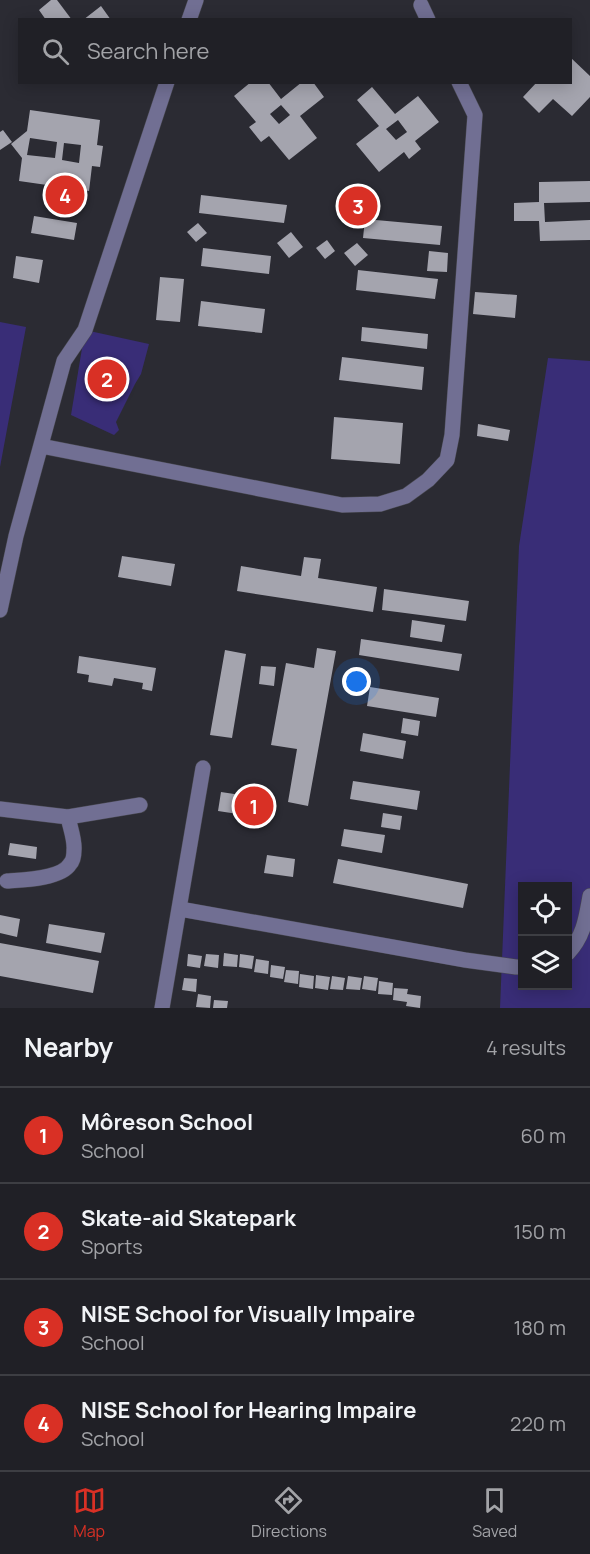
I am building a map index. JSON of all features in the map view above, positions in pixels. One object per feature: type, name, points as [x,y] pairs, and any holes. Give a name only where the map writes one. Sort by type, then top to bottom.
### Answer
[{"type":"lane","points":[[190,18],[196,0]]},
{"type":"lane","points":[[421,5],[428,18]]},
{"type":"lane","points":[[0,610],[16,536],[63,361],[85,330],[166,84]]},
{"type":"lane","points":[[41,446],[342,505],[380,504],[406,496],[428,480],[447,460],[452,435],[475,115],[460,84]]},
{"type":"lane","points":[[162,1008],[203,768]]},
{"type":"lane","points":[[0,809],[68,817],[140,805]]},
{"type":"lane","points":[[7,881],[29,880],[53,875],[70,865],[75,848],[68,817]]},
{"type":"lane","points":[[572,948],[577,944],[585,921],[590,896]]},
{"type":"lane","points":[[180,909],[465,960],[518,967]]},
{"type":"shaded area","points":[[0,322],[26,327],[0,467]]},
{"type":"shaded area","points":[[85,330],[149,344],[141,374],[116,422],[119,430],[114,435],[71,415]]},
{"type":"shaded area","points":[[548,358],[590,361],[590,1008],[500,1008],[519,546]]},
{"type":"building","points":[[51,0],[57,0],[70,18],[45,18],[39,10]]},
{"type":"building","points":[[101,6],[110,18],[86,18]]},
{"type":"building","points":[[572,59],[590,76],[590,97],[572,116],[553,99],[539,113],[523,97],[535,84],[572,84]]},
{"type":"building","points":[[249,84],[270,84],[281,99],[300,84],[314,84],[324,97],[300,116],[317,138],[289,160],[269,136],[261,142],[249,127],[256,122],[234,96]],"holes":[[[281,105],[290,115],[279,124],[270,114]]]},
{"type":"building","points":[[372,87],[395,114],[418,96],[439,122],[415,141],[421,149],[409,159],[404,152],[379,172],[356,144],[379,126],[357,100]],"holes":[[[398,120],[407,132],[396,140],[386,129]]]},
{"type":"building","points":[[30,110],[100,120],[97,145],[103,146],[100,167],[92,166],[89,191],[19,181],[22,158],[11,144],[27,131]],"holes":[[[30,138],[57,142],[55,158],[27,155]],[[64,143],[81,145],[79,163],[62,160]]]},
{"type":"building","points":[[3,130],[12,142],[0,150],[0,132]]},
{"type":"building","points":[[590,181],[590,202],[544,203],[545,222],[590,220],[590,240],[540,241],[539,221],[514,221],[514,203],[539,202],[539,182]]},
{"type":"building","points":[[201,195],[287,205],[284,223],[199,213]]},
{"type":"building","points":[[34,216],[77,223],[74,240],[31,233]]},
{"type":"building","points":[[365,219],[442,226],[440,245],[363,238]]},
{"type":"building","points":[[198,223],[207,233],[196,242],[187,232]]},
{"type":"building","points":[[291,232],[303,247],[289,258],[277,243]]},
{"type":"building","points":[[327,240],[335,251],[325,259],[316,248]]},
{"type":"building","points":[[357,243],[368,255],[355,266],[344,253]]},
{"type":"building","points":[[203,248],[271,256],[269,274],[201,266]]},
{"type":"building","points":[[429,251],[448,253],[447,272],[427,271]]},
{"type":"building","points":[[16,256],[43,260],[39,283],[13,278]]},
{"type":"building","points":[[358,270],[438,279],[435,299],[356,290]]},
{"type":"building","points":[[160,277],[184,279],[180,322],[156,320]]},
{"type":"building","points":[[475,292],[517,295],[515,318],[473,314]]},
{"type":"building","points":[[201,301],[265,309],[262,333],[198,326]]},
{"type":"building","points":[[362,327],[428,334],[427,349],[361,341]]},
{"type":"building","points":[[342,357],[424,367],[422,390],[339,380]]},
{"type":"building","points":[[334,417],[403,423],[400,464],[331,459]]},
{"type":"building","points":[[478,424],[510,430],[508,441],[477,436]]},
{"type":"building","points":[[122,556],[175,564],[171,586],[118,577]]},
{"type":"building","points":[[304,557],[321,559],[318,578],[377,587],[373,612],[237,591],[241,566],[301,576]]},
{"type":"building","points":[[384,589],[469,601],[466,621],[382,610]]},
{"type":"building","points":[[412,620],[445,625],[442,642],[410,637]]},
{"type":"building","points":[[361,639],[462,654],[459,671],[359,655]]},
{"type":"building","points":[[317,648],[336,651],[308,806],[288,802],[297,749],[271,745],[286,663],[314,668]]},
{"type":"building","points":[[225,650],[246,654],[232,738],[210,735]]},
{"type":"building","points":[[79,656],[156,668],[152,691],[142,689],[143,683],[114,678],[112,686],[88,682],[89,675],[77,673]]},
{"type":"building","points":[[261,666],[276,667],[274,686],[259,684]]},
{"type":"building","points":[[370,687],[439,698],[436,717],[367,706]]},
{"type":"building","points":[[403,718],[420,721],[418,736],[401,733]]},
{"type":"building","points":[[363,733],[406,741],[403,759],[360,751]]},
{"type":"building","points":[[353,781],[420,791],[417,810],[350,799]]},
{"type":"building","points":[[221,792],[254,797],[251,816],[218,811]]},
{"type":"building","points":[[383,813],[402,816],[400,830],[381,827]]},
{"type":"building","points":[[344,829],[385,835],[382,853],[341,846]]},
{"type":"building","points":[[10,843],[37,847],[36,859],[8,855]]},
{"type":"building","points":[[267,855],[295,859],[293,877],[264,873]]},
{"type":"building","points":[[338,859],[468,884],[463,908],[333,883]]},
{"type":"building","points":[[0,915],[20,919],[17,937],[0,933]]},
{"type":"building","points":[[49,924],[105,933],[101,953],[46,943]]},
{"type":"building","points":[[0,943],[99,961],[93,993],[0,976]]},
{"type":"building","points":[[224,953],[238,955],[237,967],[223,966]]},
{"type":"building","points":[[188,954],[202,956],[200,968],[187,966]]},
{"type":"building","points":[[206,954],[219,955],[218,968],[204,966]]},
{"type":"building","points":[[240,954],[254,956],[252,969],[239,967]]},
{"type":"building","points":[[256,959],[269,961],[268,974],[254,972]]},
{"type":"building","points":[[271,965],[285,967],[283,979],[270,977]]},
{"type":"building","points":[[286,970],[299,971],[298,984],[284,982]]},
{"type":"building","points":[[300,974],[314,976],[313,989],[299,987]]},
{"type":"building","points":[[316,975],[330,977],[328,990],[315,988]]},
{"type":"building","points":[[332,976],[345,978],[343,990],[330,989]]},
{"type":"building","points":[[348,976],[362,978],[360,990],[346,989]]},
{"type":"building","points":[[364,976],[378,978],[376,991],[362,989]]},
{"type":"building","points":[[184,978],[197,979],[196,992],[182,990]]},
{"type":"building","points":[[379,981],[393,983],[392,995],[378,994]]},
{"type":"building","points":[[394,988],[408,989],[407,994],[421,996],[420,1008],[406,1006],[407,1002],[393,1000]]},
{"type":"building","points":[[198,994],[211,996],[210,1008],[196,1007]]},
{"type":"building","points":[[214,1000],[228,1001],[227,1008],[213,1008]]},
{"type":"place","name":"NISE School for Hearing Impaire","points":[[65,195]]},
{"type":"place","name":"NISE School for Visually Impaire","points":[[358,206]]},
{"type":"place","name":"Skate-aid Skatepark","points":[[107,379]]},
{"type":"place","name":"Môreson School","points":[[254,806]]}]
